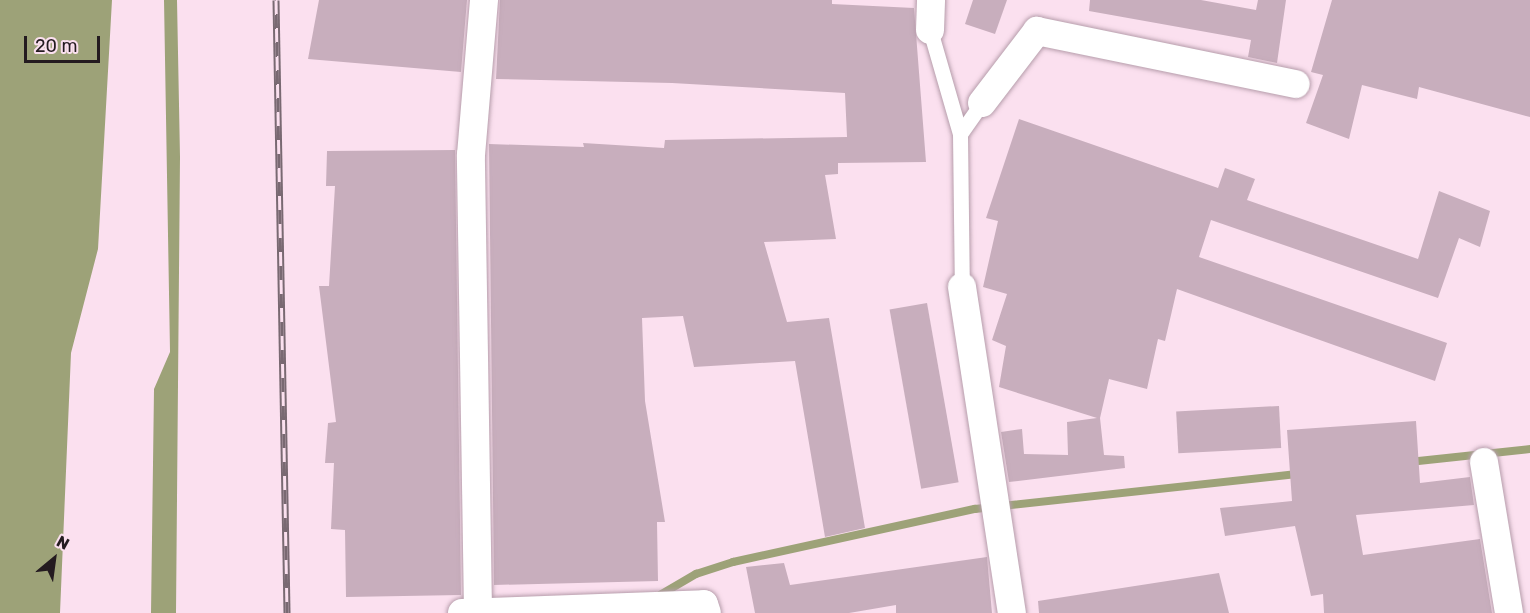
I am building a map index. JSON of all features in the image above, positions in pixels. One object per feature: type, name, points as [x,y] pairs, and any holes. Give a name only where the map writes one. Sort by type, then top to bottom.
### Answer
[{"type":"street","points":[[484,0],[471,156],[470,612],[704,604],[706,613]]},
{"type":"street","points":[[930,30],[931,0]]},
{"type":"street","points":[[982,103],[1037,31],[1296,84]]},
{"type":"street","points":[[962,287],[1012,613]]},
{"type":"street","points":[[1484,462],[1509,613]]},
{"type":"lane","points":[[930,30],[960,134],[962,287]]},
{"type":"lane","points":[[960,134],[982,103]]},
{"type":"shaded area","points":[[0,0],[112,0],[98,249],[71,353],[60,613],[0,613]]},
{"type":"shaded area","points":[[164,0],[177,0],[180,157],[176,613],[151,613],[154,389],[170,352]]},
{"type":"building","points":[[319,0],[467,0],[461,72],[308,59]]},
{"type":"building","points":[[500,0],[832,0],[832,4],[914,8],[926,162],[838,163],[838,174],[825,175],[836,239],[764,242],[787,322],[829,318],[865,528],[825,537],[795,361],[694,367],[683,316],[642,318],[645,401],[665,522],[657,522],[658,581],[494,585],[489,144],[584,147],[583,143],[664,148],[665,140],[847,137],[845,93],[672,83],[496,79]]},
{"type":"building","points":[[973,0],[1007,0],[995,34],[965,24]]},
{"type":"building","points":[[1090,0],[1201,0],[1256,10],[1258,0],[1286,0],[1277,63],[1248,57],[1251,40],[1089,11]]},
{"type":"building","points":[[1332,0],[1530,0],[1530,117],[1419,87],[1417,99],[1362,85],[1349,139],[1306,123],[1323,75],[1311,72]]},
{"type":"building","points":[[1019,119],[1218,188],[1225,168],[1255,179],[1247,200],[1418,259],[1439,191],[1490,211],[1480,247],[1459,238],[1438,298],[1211,220],[1199,257],[1447,343],[1435,381],[1177,289],[1165,341],[1158,339],[1147,389],[1109,379],[1100,418],[1104,455],[1124,456],[1125,468],[1009,482],[1001,432],[1022,429],[1024,454],[1068,455],[1067,422],[1097,418],[999,387],[1006,346],[992,340],[1007,294],[983,287],[998,221],[986,218]]},
{"type":"building","points":[[455,150],[461,595],[346,597],[345,530],[331,529],[334,463],[325,463],[328,423],[336,422],[319,286],[329,286],[335,186],[326,186],[327,151]]},
{"type":"building","points":[[927,303],[959,482],[921,489],[890,310]]},
{"type":"building","points":[[1279,406],[1281,448],[1178,453],[1176,411]]},
{"type":"building","points":[[1416,421],[1420,483],[1470,477],[1474,505],[1356,515],[1363,555],[1480,539],[1492,613],[1324,613],[1323,594],[1311,596],[1295,526],[1225,536],[1220,508],[1292,501],[1287,430]]},
{"type":"building","points":[[987,557],[992,613],[896,613],[896,605],[849,613],[755,613],[746,567],[784,563],[790,585]]},
{"type":"building","points":[[1219,573],[1229,613],[1039,613],[1038,601]]},
{"type":"waterway","points":[[1409,462],[1530,449]]},
{"type":"waterway","points":[[660,595],[696,574],[733,562],[975,509],[1299,474]]},
{"type":"railway","points":[[276,0],[287,613]]}]
